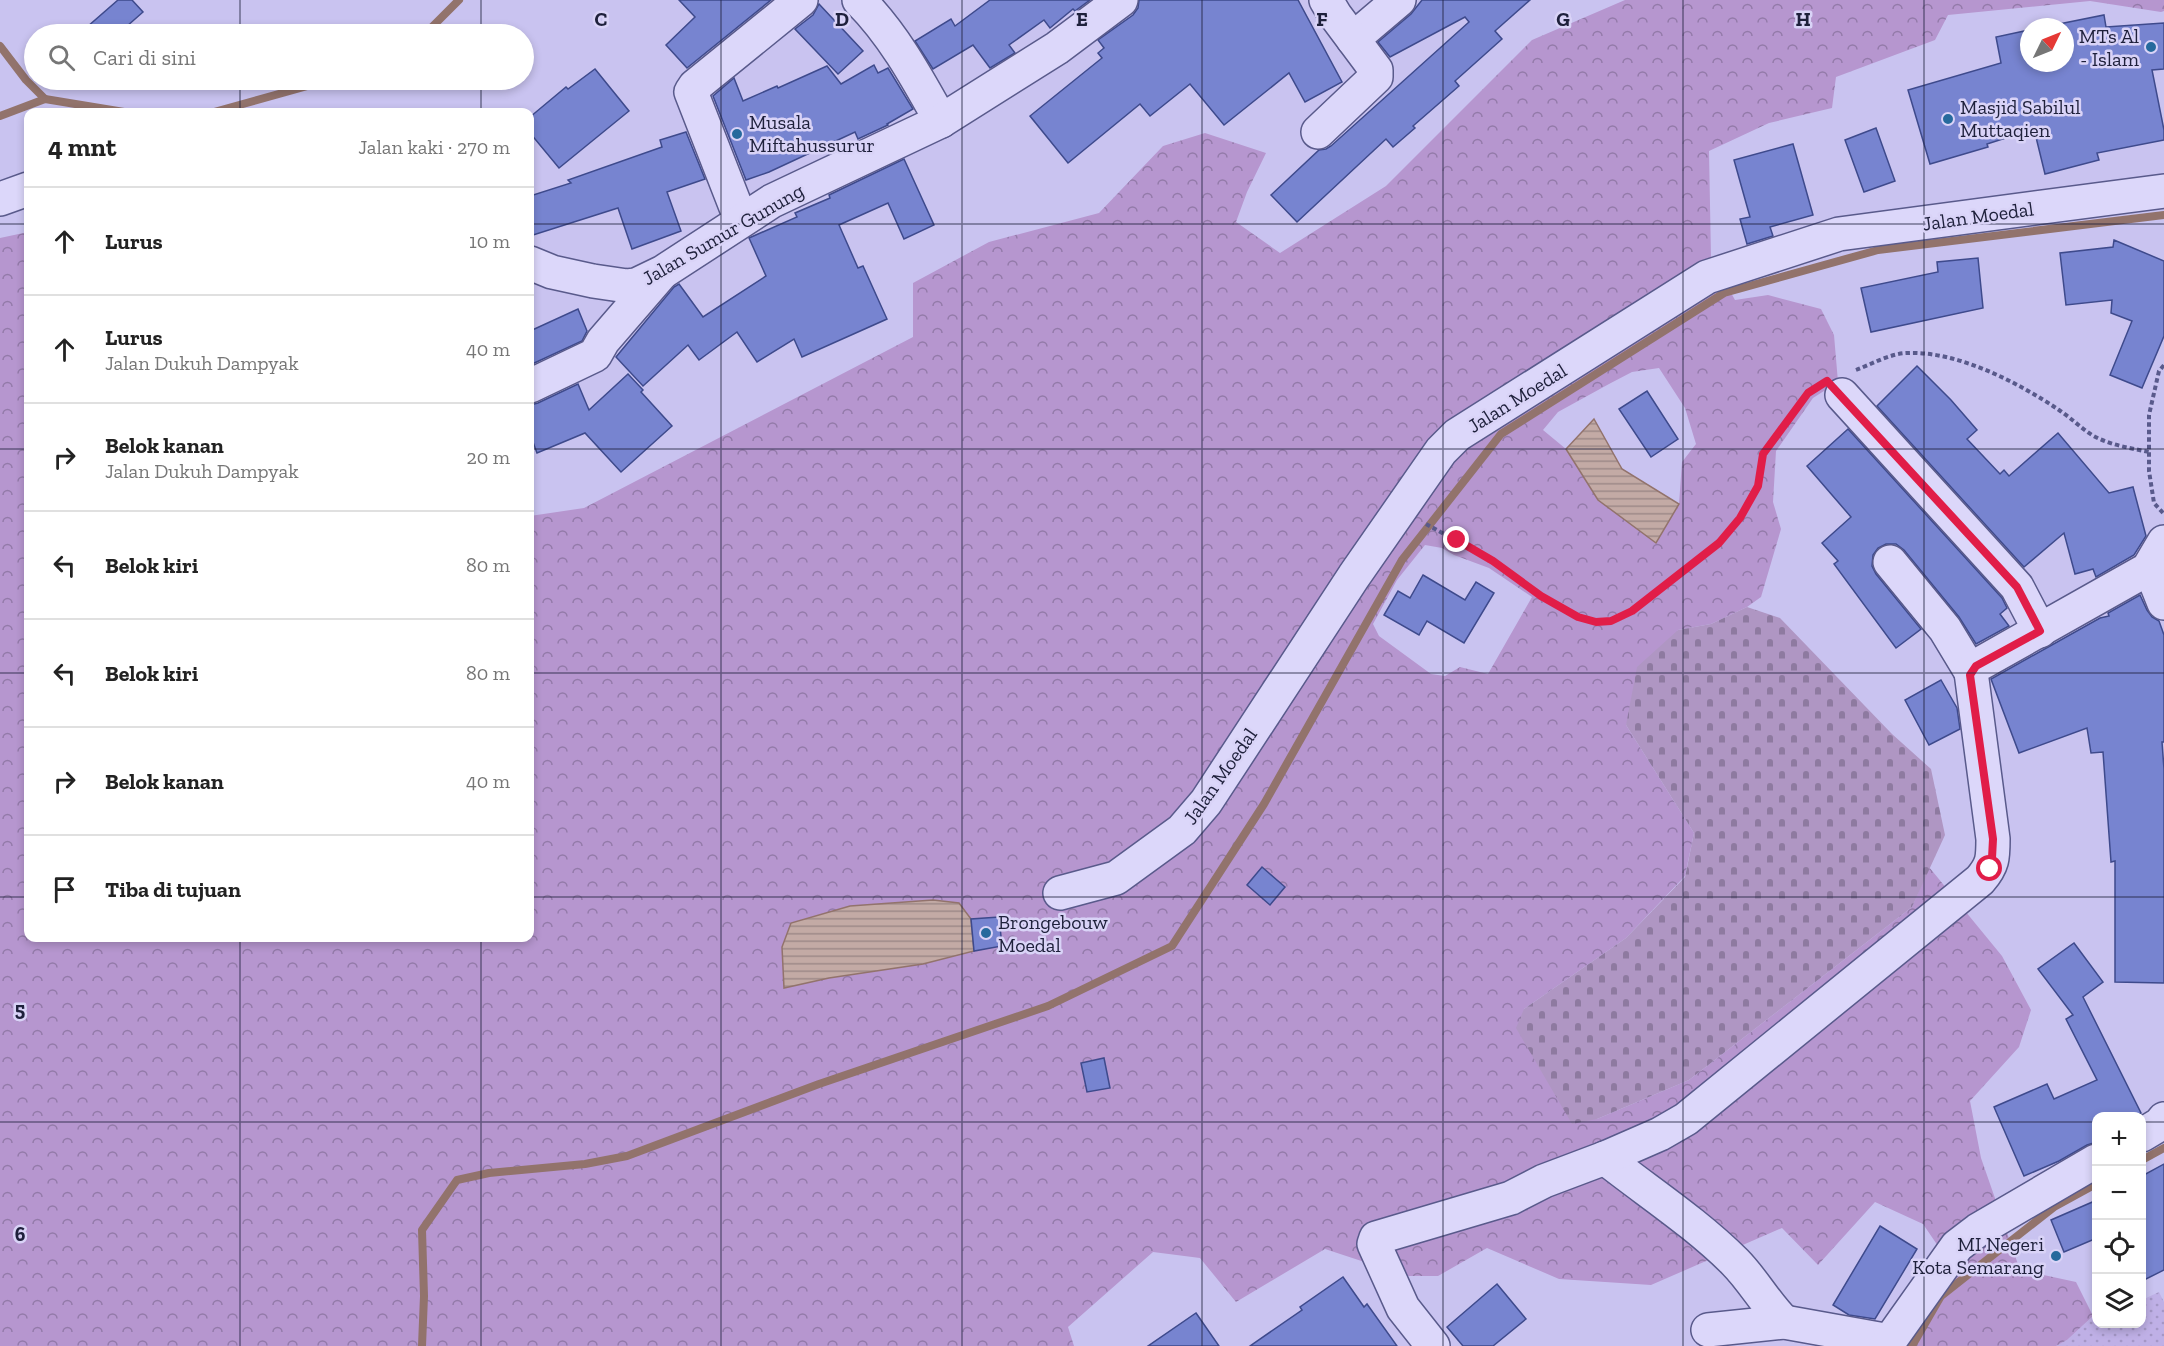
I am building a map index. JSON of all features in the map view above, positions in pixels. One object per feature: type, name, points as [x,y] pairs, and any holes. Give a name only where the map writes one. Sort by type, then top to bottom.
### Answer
[{"type":"street","points":[[741,220],[691,92],[695,86],[801,0]]},
{"type":"street","points":[[859,0],[875,16],[905,58],[942,121]]},
{"type":"street","name":"Jalan Sumur Gunung","points":[[534,265],[552,272],[627,286],[636,285],[663,272],[772,201],[942,121],[1057,48],[1121,0]]},
{"type":"street","points":[[1318,132],[1376,77],[1376,70],[1326,0]]},
{"type":"street","points":[[1353,39],[1400,0]]},
{"type":"street","points":[[0,199],[24,190]]},
{"type":"street","name":"Jalan Moedal","points":[[1060,893],[1116,878],[1182,830],[1206,802],[1387,528],[1441,451],[1457,435],[1707,278],[1839,234],[2164,191]]},
{"type":"street","points":[[534,384],[595,355],[603,341],[663,272]]},
{"type":"street","points":[[1835,388],[2017,587],[2040,631]]},
{"type":"street","points":[[1971,672],[1976,666],[2040,631],[2157,555],[2164,603]]},
{"type":"street","points":[[1433,1346],[1403,1308],[1374,1244],[1376,1238],[1511,1198],[1544,1181],[1660,1134],[1686,1119],[1980,880],[1990,869],[1993,839],[1971,672],[1945,628],[1890,562]]},
{"type":"street","points":[[2146,1133],[2164,1119]]},
{"type":"street","points":[[1605,1158],[1717,1244],[1750,1278],[1764,1300],[1784,1322]]},
{"type":"street","points":[[1708,1330],[1784,1322],[1888,1344],[1957,1246],[1978,1230],[2092,1164]]},
{"type":"path","points":[[1438,530],[1493,561],[1541,596],[1578,617],[1596,622],[1611,621],[1632,611],[1719,543],[1740,518],[1758,486],[1763,454],[1808,393],[1835,388],[1906,352],[1933,355],[1975,366],[2011,382],[2059,410],[2093,435],[2114,445],[2149,452]]},
{"type":"path","points":[[2164,365],[2159,371],[2149,415],[2149,471],[2154,503],[2164,513]]},
{"type":"shaded area","points":[[1594,419],[1622,469],[1679,504],[1656,543],[1598,500],[1566,449]]},
{"type":"shaded area","points":[[933,900],[959,903],[971,919],[974,951],[923,964],[829,978],[784,988],[782,947],[791,923],[850,906]]},
{"type":"shaded area","points":[[2159,1292],[2164,1302],[2164,1346],[2056,1346],[2067,1340],[2092,1317],[2092,1328],[2146,1328],[2146,1298]]},
{"type":"green space","points":[[1625,0],[2164,0],[2164,11],[2161,12],[2090,1],[1948,15],[1935,40],[1836,77],[1832,108],[1769,123],[1709,151],[1711,257],[1735,300],[1768,295],[1821,309],[1834,335],[1838,382],[1813,398],[1776,451],[1773,502],[1781,529],[1761,597],[1747,607],[1711,624],[1678,630],[1626,725],[1694,833],[1685,876],[1626,938],[1524,1009],[1597,1119],[1689,1080],[1912,907],[1929,867],[2002,956],[2031,1010],[2019,1047],[1970,1101],[1981,1158],[2020,1270],[2076,1282],[2092,1314],[2092,1317],[2067,1340],[2056,1346],[1912,1346],[1941,1296],[1938,1246],[1923,1224],[1875,1202],[1818,1265],[1782,1228],[1651,1285],[1559,1279],[1487,1248],[1438,1276],[1407,1276],[1325,1249],[1236,1302],[1200,1258],[1153,1252],[1068,1327],[1074,1346],[0,1346],[0,238],[24,233],[24,942],[534,942],[534,515],[584,508],[913,337],[913,283],[989,242],[1099,213],[1163,146],[1205,133],[1266,153],[1247,192],[1236,222],[1280,253],[1386,186],[1532,40]],"holes":[[[1659,368],[1685,408],[1696,444],[1682,462],[1679,504],[1598,500],[1566,449],[1543,430],[1558,412],[1609,384],[1632,372]],[[1425,545],[1442,548],[1489,568],[1532,597],[1488,674],[1460,667],[1445,676],[1431,674],[1379,636],[1373,624],[1397,580]],[[933,900],[959,903],[974,951],[923,964],[829,978],[784,988],[850,906]]]},
{"type":"green space","points":[[1747,607],[1780,618],[1892,734],[1931,769],[1945,835],[1912,907],[1689,1080],[1597,1119],[1572,1124],[1516,1028],[1524,1009],[1626,938],[1685,877],[1694,833],[1626,725],[1637,667],[1678,630],[1711,624]]},
{"type":"building","points":[[118,0],[132,0],[143,12],[129,24],[90,24]]},
{"type":"building","points":[[679,0],[771,0],[687,68],[666,45],[695,17]]},
{"type":"building","points":[[990,0],[1090,0],[1075,11],[1073,9],[1050,28],[1044,20],[1009,45],[1015,53],[990,68],[973,45],[933,69],[915,41],[951,19],[955,26]]},
{"type":"building","points":[[1139,0],[1298,0],[1342,82],[1305,102],[1289,73],[1224,125],[1190,84],[1150,116],[1140,104],[1068,163],[1030,116],[1102,58],[1098,53],[1104,48],[1098,40],[1133,15],[1138,8]]},
{"type":"building","points":[[1422,0],[1530,0],[1495,31],[1502,39],[1455,81],[1459,86],[1413,126],[1415,128],[1393,147],[1386,139],[1297,222],[1271,195],[1319,150],[1331,146],[1469,22],[1465,17],[1390,57],[1378,42],[1411,14]]},
{"type":"building","points":[[819,4],[863,51],[838,74],[795,29],[813,15]]},
{"type":"building","points":[[2104,15],[2106,27],[2164,23],[2164,69],[2152,70],[2164,140],[2097,153],[2099,160],[2045,174],[2034,129],[1987,144],[1988,147],[1930,164],[1908,90],[2001,63],[1996,37],[2020,32],[2020,72],[2074,72],[2074,21]]},
{"type":"building","points":[[874,65],[878,73],[888,68],[913,109],[888,125],[858,139],[855,132],[769,172],[746,180],[713,96],[734,78],[743,101],[827,66],[841,84]]},
{"type":"building","points":[[595,69],[629,111],[559,168],[534,138],[534,114],[566,87],[568,89]]},
{"type":"building","points":[[1876,128],[1895,181],[1864,192],[1845,140]]},
{"type":"building","points":[[686,132],[705,179],[667,192],[681,231],[632,249],[618,208],[534,235],[534,195],[571,183],[568,180],[662,147],[660,140]]},
{"type":"building","points":[[1793,144],[1813,215],[1770,227],[1773,236],[1747,244],[1740,219],[1750,217],[1734,160]]},
{"type":"building","points":[[904,159],[934,225],[904,239],[888,203],[839,225],[858,268],[863,266],[887,319],[802,357],[794,339],[757,362],[737,332],[699,360],[688,345],[643,386],[616,357],[674,287],[679,284],[703,317],[766,276],[749,238],[797,217],[795,213],[830,198],[829,195]]},
{"type":"building","points":[[2114,240],[2164,261],[2164,336],[2142,388],[2110,375],[2132,321],[2111,313],[2112,300],[2066,305],[2060,253],[2113,247]]},
{"type":"building","points":[[1978,258],[1983,308],[1871,332],[1861,288],[1938,272],[1937,262]]},
{"type":"building","points":[[578,309],[587,331],[582,341],[534,363],[534,329]]},
{"type":"building","points":[[1917,366],[1977,430],[1967,439],[2000,474],[2004,470],[2009,476],[2058,433],[2109,493],[2133,487],[2146,536],[2134,555],[2096,577],[2093,569],[2075,574],[2064,533],[2024,567],[1877,406]]},
{"type":"building","points":[[628,374],[672,426],[621,472],[585,433],[537,453],[534,445],[534,404],[578,384],[589,410]]},
{"type":"building","points":[[1647,391],[1678,439],[1651,457],[1619,409]]},
{"type":"building","points":[[1848,429],[2002,598],[2007,608],[2000,614],[2009,626],[1976,644],[1959,617],[1904,550],[1896,544],[1886,544],[1878,548],[1873,555],[1872,566],[1921,629],[1896,648],[1834,564],[1838,561],[1822,543],[1851,517],[1807,466]]},
{"type":"building","points":[[1423,575],[1465,600],[1476,582],[1494,593],[1464,643],[1427,621],[1419,635],[1384,615],[1398,591],[1410,598]]},
{"type":"building","points":[[2140,595],[2152,617],[2159,621],[2164,635],[2164,742],[2162,742],[2164,983],[2115,982],[2115,861],[2111,862],[2103,752],[2091,753],[2087,728],[2019,753],[1991,679],[2100,618],[2109,616],[2108,613]]},
{"type":"building","points":[[1941,680],[1957,708],[1960,729],[1929,745],[1905,700]]},
{"type":"building","points":[[1262,867],[1285,887],[1270,905],[1247,885]]},
{"type":"building","name":"Brongebouw Moedal","points":[[999,917],[1002,946],[974,951],[971,919]]},
{"type":"building","points":[[2074,943],[2103,982],[2083,997],[2140,1112],[2092,1112],[2092,1144],[2024,1176],[1994,1107],[2047,1084],[2054,1099],[2097,1080],[2066,1019],[2073,1015],[2038,969]]},
{"type":"building","points":[[1104,1058],[1110,1088],[1087,1092],[1081,1063]]},
{"type":"building","points":[[2164,1164],[2164,1270],[2146,1279],[2146,1220],[2146,1174]]},
{"type":"building","points":[[2092,1202],[2092,1240],[2064,1252],[2051,1220]]},
{"type":"building","points":[[1880,1226],[1917,1249],[1875,1319],[1849,1315],[1833,1305]]},
{"type":"building","points":[[1343,1277],[1364,1307],[1367,1304],[1397,1346],[1250,1346],[1302,1310],[1300,1307]]},
{"type":"building","points":[[1497,1284],[1526,1319],[1493,1346],[1463,1346],[1447,1327]]},
{"type":"building","points":[[1196,1313],[1219,1346],[1148,1346]]},
{"type":"waterway","points":[[435,24],[459,0]]},
{"type":"waterway","points":[[0,46],[24,77]]},
{"type":"waterway","points":[[36,90],[45,99]]},
{"type":"waterway","points":[[228,108],[293,90]]},
{"type":"waterway","points":[[0,116],[45,99],[100,108]]},
{"type":"waterway","points":[[422,1346],[424,1296],[422,1230],[457,1180],[489,1173],[585,1164],[627,1156],[819,1084],[1048,1006],[1172,946],[1264,804],[1402,560],[1501,434],[1724,293],[1878,250],[2164,215]]},
{"type":"waterway","points":[[2146,1158],[2164,1148]]},
{"type":"waterway","points":[[1912,1346],[1941,1296],[2054,1207],[2092,1186]]},
{"type":"place","name":"MTs Al - Islam","points":[[2151,47]]},
{"type":"place","name":"Masjid Sabilul Muttaqien","points":[[1948,119]]},
{"type":"place","name":"Musala Miftahussurur","points":[[737,134]]},
{"type":"place","name":"Brongebouw Moedal","points":[[986,933]]},
{"type":"place","name":"MI Negeri Kota Semarang","points":[[2056,1256]]},
{"type":"route","points":[[1457,540],[1493,561],[1541,596],[1578,617],[1596,622],[1611,621],[1632,611],[1719,543],[1740,518],[1758,486],[1763,454],[1781,433],[1808,393],[1827,381],[2017,587],[2040,631],[1976,666],[1970,675],[1993,839],[1990,869]]}]
